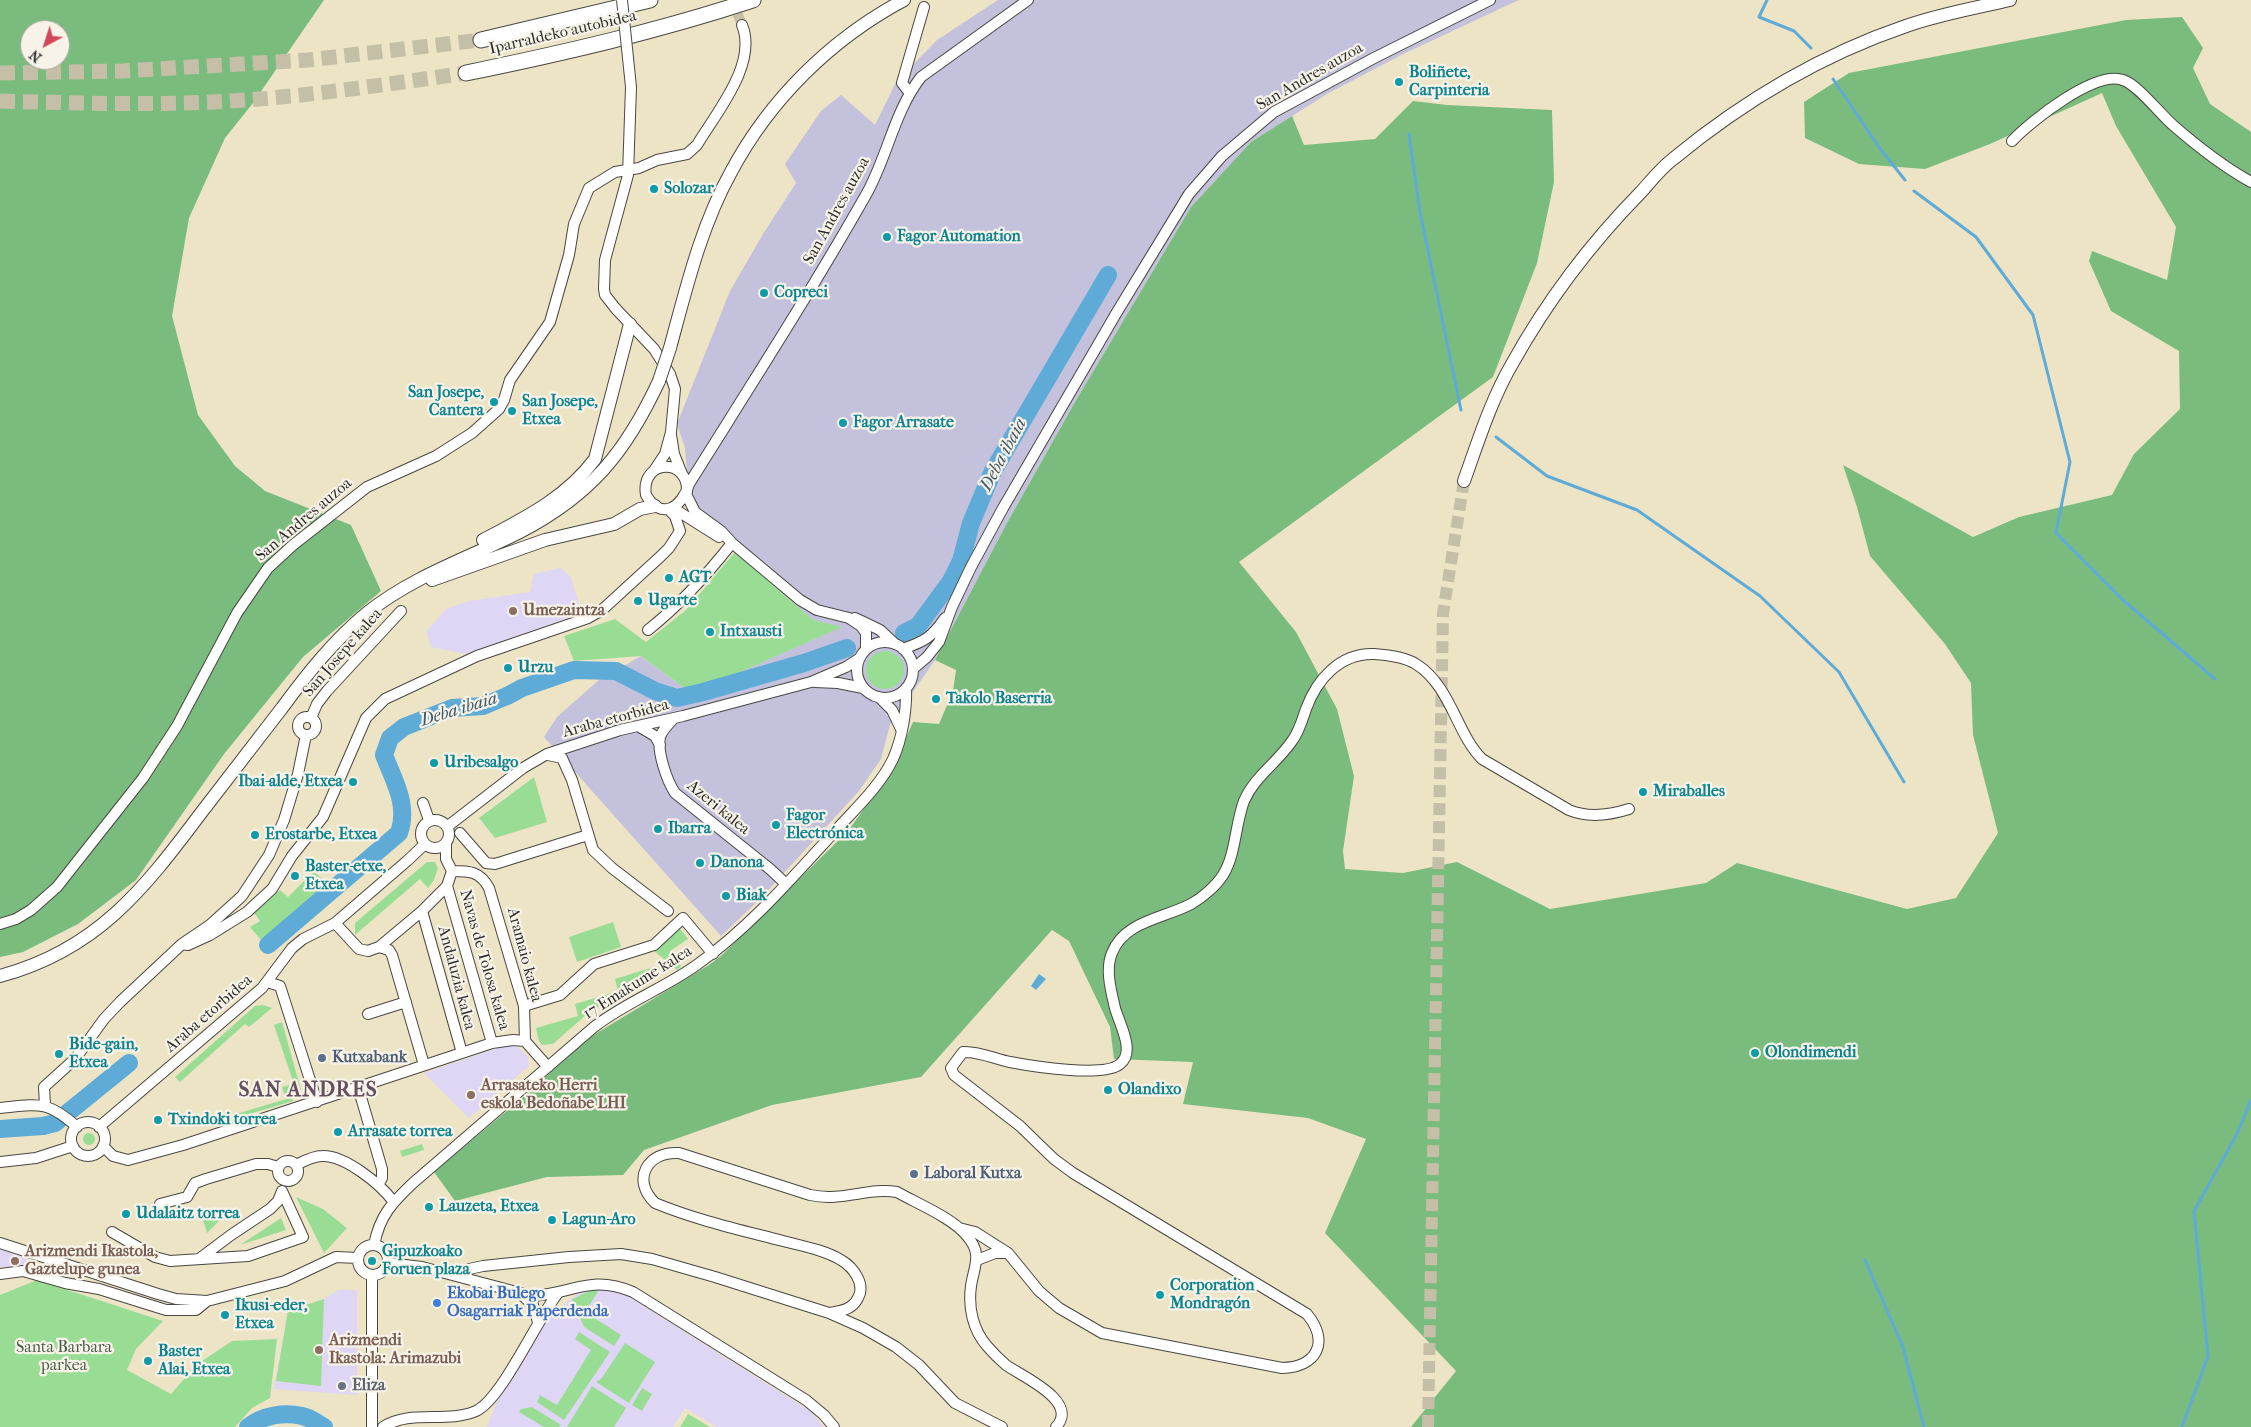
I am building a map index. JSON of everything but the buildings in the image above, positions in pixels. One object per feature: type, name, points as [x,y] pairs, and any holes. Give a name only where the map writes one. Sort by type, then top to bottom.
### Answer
[{"type":"highway","points":[[481,40],[650,0]]},
{"type":"highway","name":"Iparraldeko autobidea","points":[[466,73],[590,46],[675,24],[753,0]]},
{"type":"main road","points":[[0,976],[32,966],[62,952],[91,934],[128,903],[176,846],[301,682],[349,629],[386,599],[447,565],[520,532],[567,503],[608,467],[627,442],[642,417],[659,381],[700,243],[730,172],[755,132],[785,94],[818,60],[854,30],[904,0]]},
{"type":"main road","points":[[1464,481],[1484,426],[1512,364],[1559,289],[1612,221],[1672,160],[1739,109],[1812,65],[1905,26],[1956,11],[2010,0]]},
{"type":"main road","points":[[447,565],[475,544],[558,497],[583,476],[595,459],[603,434],[630,324]]},
{"type":"main road","points":[[386,599],[428,581],[492,558],[545,540],[614,524],[640,509],[655,506]]},
{"type":"street","points":[[622,0],[631,87],[629,169],[619,215],[605,260],[605,295],[654,349],[670,374],[675,389],[671,432],[665,454],[646,480],[646,495],[655,506],[671,508],[722,539],[732,542]]},
{"type":"street","name":"San Andres auzoa","points":[[671,508],[680,504],[689,484],[840,241],[878,173],[890,134],[909,92],[922,78],[1028,0]]},
{"type":"street","name":"San Andres auzoa","points":[[952,607],[1003,508],[1143,268],[1189,194],[1222,156],[1274,112],[1407,41],[1490,0]]},
{"type":"street","points":[[909,92],[902,83],[924,7]]},
{"type":"street","name":"San Andres auzoa","points":[[0,924],[16,919],[50,894],[143,778],[177,726],[237,613],[268,568],[293,545],[367,487],[436,456],[466,437],[496,412],[504,400],[510,380],[550,322],[569,254],[574,224],[590,188],[614,172],[638,168],[656,160],[687,154],[697,145],[742,68],[747,45],[742,25]]},
{"type":"street","points":[[2012,140],[2028,124],[2071,95],[2106,80],[2121,79],[2132,84],[2174,126],[2232,172],[2251,182]]},
{"type":"street","points":[[671,432],[674,454],[687,486],[686,493],[695,512],[721,531],[800,600],[817,610],[862,620],[880,630],[899,646],[912,662],[913,670],[910,682],[906,688],[894,696],[879,697]]},
{"type":"street","points":[[655,469],[670,467],[682,474]]},
{"type":"street","points":[[671,508],[680,531]]},
{"type":"street","points":[[182,944],[188,945],[239,918],[272,889],[292,856],[324,817],[366,718],[385,699],[477,656],[582,621],[595,614],[602,610],[670,548],[680,531],[698,524]]},
{"type":"street","points":[[648,630],[673,610],[704,578],[732,542]]},
{"type":"street","points":[[863,654],[880,643],[899,646],[925,641],[934,634],[952,607]]},
{"type":"street","points":[[913,670],[939,642],[952,607]]},
{"type":"street","name":"San Josepe kalea","points":[[50,1107],[44,1088],[75,1059],[104,1019],[182,944],[210,925],[235,904],[258,874],[269,855],[284,820],[298,774],[306,735],[299,730],[298,723],[302,718],[312,718],[317,704],[327,691],[402,611]]},
{"type":"street","points":[[849,618],[861,626],[866,633],[863,654],[857,673],[863,688],[879,697],[892,710],[901,729]]},
{"type":"street","name":"Araba etorbidea","points":[[448,826],[523,768],[548,754],[573,744],[638,726],[811,682],[846,667],[863,654]]},
{"type":"street","points":[[829,1313],[845,1310],[852,1306],[859,1297],[860,1284],[854,1270],[842,1260],[805,1247],[655,1203],[648,1196],[644,1185],[645,1169],[650,1160],[667,1152],[679,1153],[826,1199],[886,1190],[897,1192],[960,1228],[976,1232],[1008,1253],[1039,1291],[1059,1308],[1102,1333],[1282,1368],[1296,1368],[1305,1364],[1313,1357],[1319,1337],[1316,1326],[1307,1314],[1073,1173],[1054,1159],[1020,1126],[954,1075],[951,1068],[964,1052],[971,1051],[1010,1062],[1067,1070],[1097,1070],[1114,1068],[1121,1064],[1127,1056],[1109,973],[1110,960],[1114,949],[1126,934],[1150,920],[1191,904],[1221,878],[1230,861],[1238,816],[1254,782],[1288,747],[1294,738],[1312,694],[1331,670],[1341,661],[1358,654],[1378,654],[1416,664],[1438,686],[1453,708],[1473,748],[1482,759],[1576,813],[1609,815],[1629,809]]},
{"type":"street","name":"Araba etorbidea","points":[[811,682],[838,683],[863,688]]},
{"type":"street","name":"17 Emakume kalea","points":[[374,1245],[382,1219],[393,1202],[612,1013],[681,975],[713,954],[732,938],[776,894],[784,882],[803,866],[884,775],[895,753],[901,729],[906,688]]},
{"type":"street","points":[[660,744],[661,736],[675,718]]},
{"type":"street","points":[[638,726],[655,736],[660,744]]},
{"type":"street","name":"Azeri kalea","points":[[660,744],[665,773],[669,785],[675,793],[784,882]]},
{"type":"street","points":[[548,754],[562,758],[572,780],[593,850],[612,868],[668,911]]},
{"type":"street","points":[[423,803],[429,820]]},
{"type":"street","points":[[335,923],[359,949],[368,951],[378,947],[422,911],[448,886],[452,872],[446,858],[446,843],[450,835],[448,826],[437,819],[429,820],[421,831],[425,844],[438,848],[446,843]]},
{"type":"street","points":[[460,833],[486,863],[495,864],[588,835]]},
{"type":"street","name":"Araba etorbidea","points":[[99,1127],[267,982],[292,948],[303,939],[335,923],[425,844]]},
{"type":"street","name":"Aramaio kalea","points":[[452,872],[473,872],[484,878],[493,897],[524,1006],[524,1041]]},
{"type":"street","name":"Navas de Tolosa kalea","points":[[448,886],[492,1043]]},
{"type":"street","name":"Andaluzia kalea","points":[[422,911],[462,1053]]},
{"type":"street","points":[[524,1006],[560,995],[594,964],[654,945],[683,918],[713,954]]},
{"type":"street","points":[[378,947],[389,950],[392,955],[424,1065]]},
{"type":"street","points":[[267,982],[280,986],[317,1102]]},
{"type":"street","points":[[368,1014],[406,1002]]},
{"type":"street","points":[[104,1146],[113,1156],[128,1160],[183,1145],[317,1102],[492,1043],[512,1040],[524,1041],[548,1067]]},
{"type":"street","points":[[358,1087],[381,1163],[382,1175],[378,1185]]},
{"type":"street","points":[[0,1108],[50,1107],[75,1125],[89,1122],[99,1127],[105,1137],[104,1146],[90,1156],[81,1154],[73,1146],[72,1137],[75,1125]]},
{"type":"street","points":[[0,1162],[36,1158],[73,1146]]},
{"type":"street","points":[[278,1167],[286,1161],[296,1164],[321,1156],[332,1157],[344,1161],[378,1185],[393,1202]]},
{"type":"street","points":[[160,1204],[186,1197],[195,1184],[206,1179],[256,1164],[268,1164],[278,1167]]},
{"type":"street","points":[[283,1180],[290,1181],[296,1177],[298,1171],[296,1164]]},
{"type":"street","points":[[200,1259],[231,1235],[270,1210],[278,1201],[282,1191],[283,1180],[278,1173],[278,1167]]},
{"type":"street","points":[[112,1232],[155,1257],[170,1261],[248,1256],[303,1237],[282,1191]]},
{"type":"street","points":[[960,1228],[973,1245],[977,1260],[971,1285],[970,1305],[978,1336],[1006,1365],[1051,1394],[1058,1403],[1062,1416],[1056,1427]]},
{"type":"street","points":[[0,1243],[158,1294],[176,1299],[207,1301],[285,1281],[336,1257],[358,1258]]},
{"type":"street","points":[[374,1245],[385,1251],[388,1263],[384,1271],[372,1276],[363,1272],[358,1258],[362,1250],[374,1245]]},
{"type":"street","points":[[977,1260],[995,1252],[1008,1253]]},
{"type":"street","points":[[462,1277],[469,1269],[503,1263],[621,1254],[680,1267],[829,1313],[863,1328],[896,1346],[919,1365],[955,1403],[1002,1427]]},
{"type":"street","points":[[388,1263],[404,1263],[532,1296],[558,1293],[587,1284],[620,1286],[633,1292],[806,1400],[834,1427]]},
{"type":"street","points":[[0,1274],[23,1271],[65,1283],[99,1289],[166,1310],[196,1310],[207,1301]]},
{"type":"street","points":[[372,1276],[372,1427]]},
{"type":"street","points":[[383,1427],[401,1418],[458,1415],[476,1411],[499,1388],[538,1322],[558,1293]]},
{"type":"street","points":[[520,1294],[533,1305],[538,1322]]},
{"type":"street","points":[[852,1306],[863,1328]]},
{"type":"shaded area","points":[[998,0],[1519,0],[1401,55],[1327,94],[1251,142],[1191,207],[1075,402],[1007,523],[935,660],[890,725],[881,759],[859,791],[762,897],[721,936],[544,737],[557,717],[599,680],[641,656],[686,689],[715,683],[841,627],[813,620],[691,514],[685,448],[677,424],[730,291],[763,234],[796,183],[785,164],[821,111],[841,95],[875,125],[896,82],[937,40]]},
{"type":"shaded area","name":"Umezaintza","points":[[560,568],[570,576],[582,613],[465,654],[431,647],[426,632],[446,609],[469,601],[530,592],[534,574]]},
{"type":"shaded area","name":"Arrasateko Herri eskola Bedoñabe LHI","points":[[506,1045],[514,1045],[525,1053],[529,1066],[469,1118],[424,1073]]},
{"type":"shaded area","name":"Arizmendi Ikastola, Gaztelupe gunea","points":[[0,1249],[31,1256],[27,1267],[0,1267]]},
{"type":"shaded area","points":[[594,1289],[623,1293],[810,1411],[824,1427],[717,1427],[685,1408],[673,1427],[487,1427],[496,1403],[550,1315],[578,1294]]},
{"type":"shaded area","name":"Arizmendi Ikastola: Arimazubi","points":[[339,1290],[357,1290],[357,1395],[274,1389],[288,1311],[324,1299]]},
{"type":"green space","points":[[0,0],[324,0],[253,103],[225,138],[189,218],[172,316],[198,415],[235,466],[265,491],[351,525],[381,591],[303,657],[224,754],[136,880],[78,924],[23,952],[0,957]]},
{"type":"green space","points":[[2182,17],[2203,48],[2193,68],[2210,104],[2251,132],[2251,1427],[1411,1427],[1456,1371],[1325,1233],[1366,1139],[1308,1118],[1183,1104],[1193,1062],[1114,1059],[1110,1027],[1069,941],[1052,930],[921,1077],[772,1105],[644,1150],[623,1175],[547,1177],[455,1201],[434,1172],[527,1094],[587,1039],[709,965],[722,955],[848,831],[893,768],[913,722],[939,724],[953,691],[956,670],[935,660],[1007,523],[1075,402],[1191,207],[1251,142],[1292,116],[1304,145],[1375,139],[1413,101],[1447,105],[1552,110],[1554,182],[1537,263],[1493,377],[1239,562],[1296,632],[1337,709],[1354,776],[1343,851],[1345,869],[1403,873],[1457,862],[1550,909],[1706,883],[1737,863],[1907,909],[1956,898],[1998,833],[1973,735],[1971,683],[1945,644],[1870,556],[1843,465],[1973,537],[2019,517],[2112,495],[2134,454],[2180,409],[2179,351],[2111,311],[2089,261],[2092,251],[2167,280],[2176,227],[2116,126],[2102,93],[1990,144],[1925,169],[1859,164],[1805,138],[1804,102],[1849,73],[2126,20]]},
{"type":"green space","points":[[735,552],[813,620],[842,627],[715,683],[686,689],[641,656],[574,661],[564,636],[615,619],[646,642],[686,610]]},
{"type":"green space","points":[[885,651],[899,656],[904,670],[899,684],[885,689],[871,684],[866,670],[871,656]]},
{"type":"green space","points":[[534,777],[547,822],[495,838],[479,818]]},
{"type":"green space","points":[[427,862],[435,862],[438,868],[434,880],[428,888],[420,879],[355,935],[355,923]]},
{"type":"green space","points":[[314,871],[327,884],[261,940],[250,927],[260,921],[254,913],[280,890],[288,897]]},
{"type":"green space","points":[[613,922],[621,947],[577,962],[569,937]]},
{"type":"green space","points":[[679,927],[688,939],[670,951],[681,966],[677,970],[653,950]]},
{"type":"green space","points":[[654,967],[654,973],[647,980],[627,989],[587,1014],[553,1044],[542,1045],[539,1041],[536,1028],[578,1016],[575,1004],[618,991],[615,979]]},
{"type":"green space","points":[[263,1005],[272,1008],[249,1027],[245,1024],[180,1082],[175,1077],[255,1006]]},
{"type":"green space","points":[[282,1022],[301,1090],[291,1094],[293,1101],[205,1127],[203,1124],[286,1099],[282,1087],[294,1084],[274,1025]]},
{"type":"green space","points":[[91,1133],[94,1134],[94,1144],[87,1145],[84,1144],[83,1137],[84,1134]]},
{"type":"green space","points":[[422,1144],[424,1150],[402,1157],[400,1151]]},
{"type":"green space","points":[[296,1197],[323,1209],[347,1228],[324,1253]]},
{"type":"green space","points":[[230,1210],[207,1233],[203,1220]]},
{"type":"green space","points":[[281,1218],[286,1230],[240,1245]]},
{"type":"green space","name":"Santa Barbara parkea","points":[[37,1280],[163,1321],[136,1349],[127,1370],[171,1394],[196,1365],[232,1341],[277,1339],[270,1398],[252,1408],[235,1427],[0,1427],[0,1295]]},
{"type":"green space","points":[[594,1289],[599,1290],[585,1312],[621,1335],[614,1346],[584,1327],[572,1299]]},
{"type":"green space","points":[[324,1299],[321,1386],[276,1381],[288,1311]]},
{"type":"green space","points":[[579,1332],[610,1352],[564,1420],[537,1402],[540,1395],[557,1405],[591,1350],[575,1339]]},
{"type":"green space","points":[[625,1343],[655,1362],[629,1403],[596,1382],[602,1378]]},
{"type":"green space","points":[[592,1386],[626,1408],[614,1427],[567,1427]]},
{"type":"green space","points":[[642,1388],[652,1394],[642,1411],[632,1405]]},
{"type":"green space","points":[[532,1407],[561,1425],[559,1427],[544,1427],[519,1412],[521,1409]]},
{"type":"green space","points":[[688,1414],[710,1427],[680,1427]]},
{"type":"water","points":[[1039,974],[1046,979],[1036,990],[1031,986]]},
{"type":"waterway","points":[[1767,0],[1759,17],[1794,31],[1811,48]]},
{"type":"waterway","points":[[1833,79],[1881,150],[1905,180]]},
{"type":"waterway","points":[[1409,134],[1420,212],[1461,410]]},
{"type":"waterway","points":[[1914,191],[1976,237],[2033,315],[2070,462],[2056,533],[2123,600],[2215,679]]},
{"type":"waterway","name":"Deba ibaia","points":[[904,633],[918,626],[951,581],[961,561],[971,523],[993,471],[1108,275]]},
{"type":"waterway","points":[[1496,437],[1547,476],[1637,510],[1760,596],[1839,672],[1904,782]]},
{"type":"waterway","name":"Deba ibaia","points":[[268,945],[399,833],[402,823],[401,803],[396,784],[384,755],[390,738],[404,727],[452,708],[483,706],[522,688],[574,670],[616,671],[655,691],[677,698],[804,663],[847,648]]},
{"type":"waterway","name":"Deba ibaia","points":[[0,1129],[43,1126],[55,1123],[129,1063]]},
{"type":"waterway","points":[[2182,1427],[2208,1356],[2194,1211],[2237,1134],[2251,1100]]},
{"type":"waterway","points":[[1865,1260],[1903,1347],[1924,1427]]},
{"type":"waterway","points":[[248,1427],[267,1417],[288,1414],[305,1417],[324,1427]]},
{"type":"tunnel","points":[[732,0],[742,25]]},
{"type":"tunnel","points":[[0,73],[123,71],[308,60],[481,40]]},
{"type":"tunnel","points":[[0,101],[133,104],[213,102],[308,94],[466,73]]},
{"type":"tunnel","points":[[1428,1427],[1443,613],[1464,481]]},
{"type":"place","name":"Boliñete, Carpinteria","points":[[1399,82]]},
{"type":"place","name":"Solozar","points":[[654,189]]},
{"type":"place","name":"Fagor Automation","points":[[887,237]]},
{"type":"place","name":"Copreci","points":[[764,293]]},
{"type":"place","name":"San Josepe, Cantera","points":[[494,402]]},
{"type":"place","name":"San Josepe, Etxea","points":[[512,411]]},
{"type":"place","name":"Fagor Arrasate","points":[[843,423]]},
{"type":"place","name":"AGT","points":[[669,578]]},
{"type":"place","name":"Ugarte","points":[[638,601]]},
{"type":"place","name":"Umezaintza","points":[[513,611]]},
{"type":"place","name":"Intxausti","points":[[710,632]]},
{"type":"place","name":"Urzu","points":[[508,668]]},
{"type":"place","name":"Takolo Baserria","points":[[936,699]]},
{"type":"place","name":"Uribesalgo","points":[[434,763]]},
{"type":"place","name":"Ibai-alde, Etxea","points":[[353,782]]},
{"type":"place","name":"Miraballes","points":[[1643,792]]},
{"type":"place","name":"Fagor Electrónica","points":[[776,825]]},
{"type":"place","name":"Ibarra","points":[[658,829]]},
{"type":"place","name":"Erostarbe, Etxea","points":[[255,835]]},
{"type":"place","name":"Danona","points":[[700,863]]},
{"type":"place","name":"Baster-etxe, Etxea","points":[[295,876]]},
{"type":"place","name":"Biak","points":[[726,896]]},
{"type":"place","name":"Olondimendi","points":[[1755,1053]]},
{"type":"place","name":"Bide-gain, Etxea","points":[[59,1054]]},
{"type":"place","name":"Kutxabank","points":[[322,1058]]},
{"type":"place","name":"Olandixo","points":[[1108,1090]]},
{"type":"place","name":"Arrasateko Herri eskola Bedoñabe LHI","points":[[471,1095]]},
{"type":"place","name":"Txindoki torrea","points":[[158,1120]]},
{"type":"place","name":"Arrasate torrea","points":[[338,1132]]},
{"type":"place","name":"Laboral Kutxa","points":[[914,1174]]},
{"type":"place","name":"Lauzeta, Etxea","points":[[429,1207]]},
{"type":"place","name":"Udalaitz torrea","points":[[126,1214]]},
{"type":"place","name":"Lagun-Aro","points":[[552,1220]]},
{"type":"place","name":"Arizmendi Ikastola, Gaztelupe gunea","points":[[15,1261]]},
{"type":"place","name":"Gipuzkoako Foruen plaza","points":[[372,1261]]},
{"type":"place","name":"Corporation Mondragón","points":[[1160,1295]]},
{"type":"place","name":"Ekobai Bulego Osagarriak Paperdenda","points":[[437,1303]]},
{"type":"place","name":"Ikusi-eder, Etxea","points":[[225,1315]]},
{"type":"place","name":"Arizmendi Ikastola: Arimazubi","points":[[319,1350]]},
{"type":"place","name":"Baster Alai, Etxea","points":[[148,1361]]},
{"type":"place","name":"Eliza","points":[[342,1386]]},
{"type":"district","name":"SAN ANDRES","points":[[308,1091]]}]
